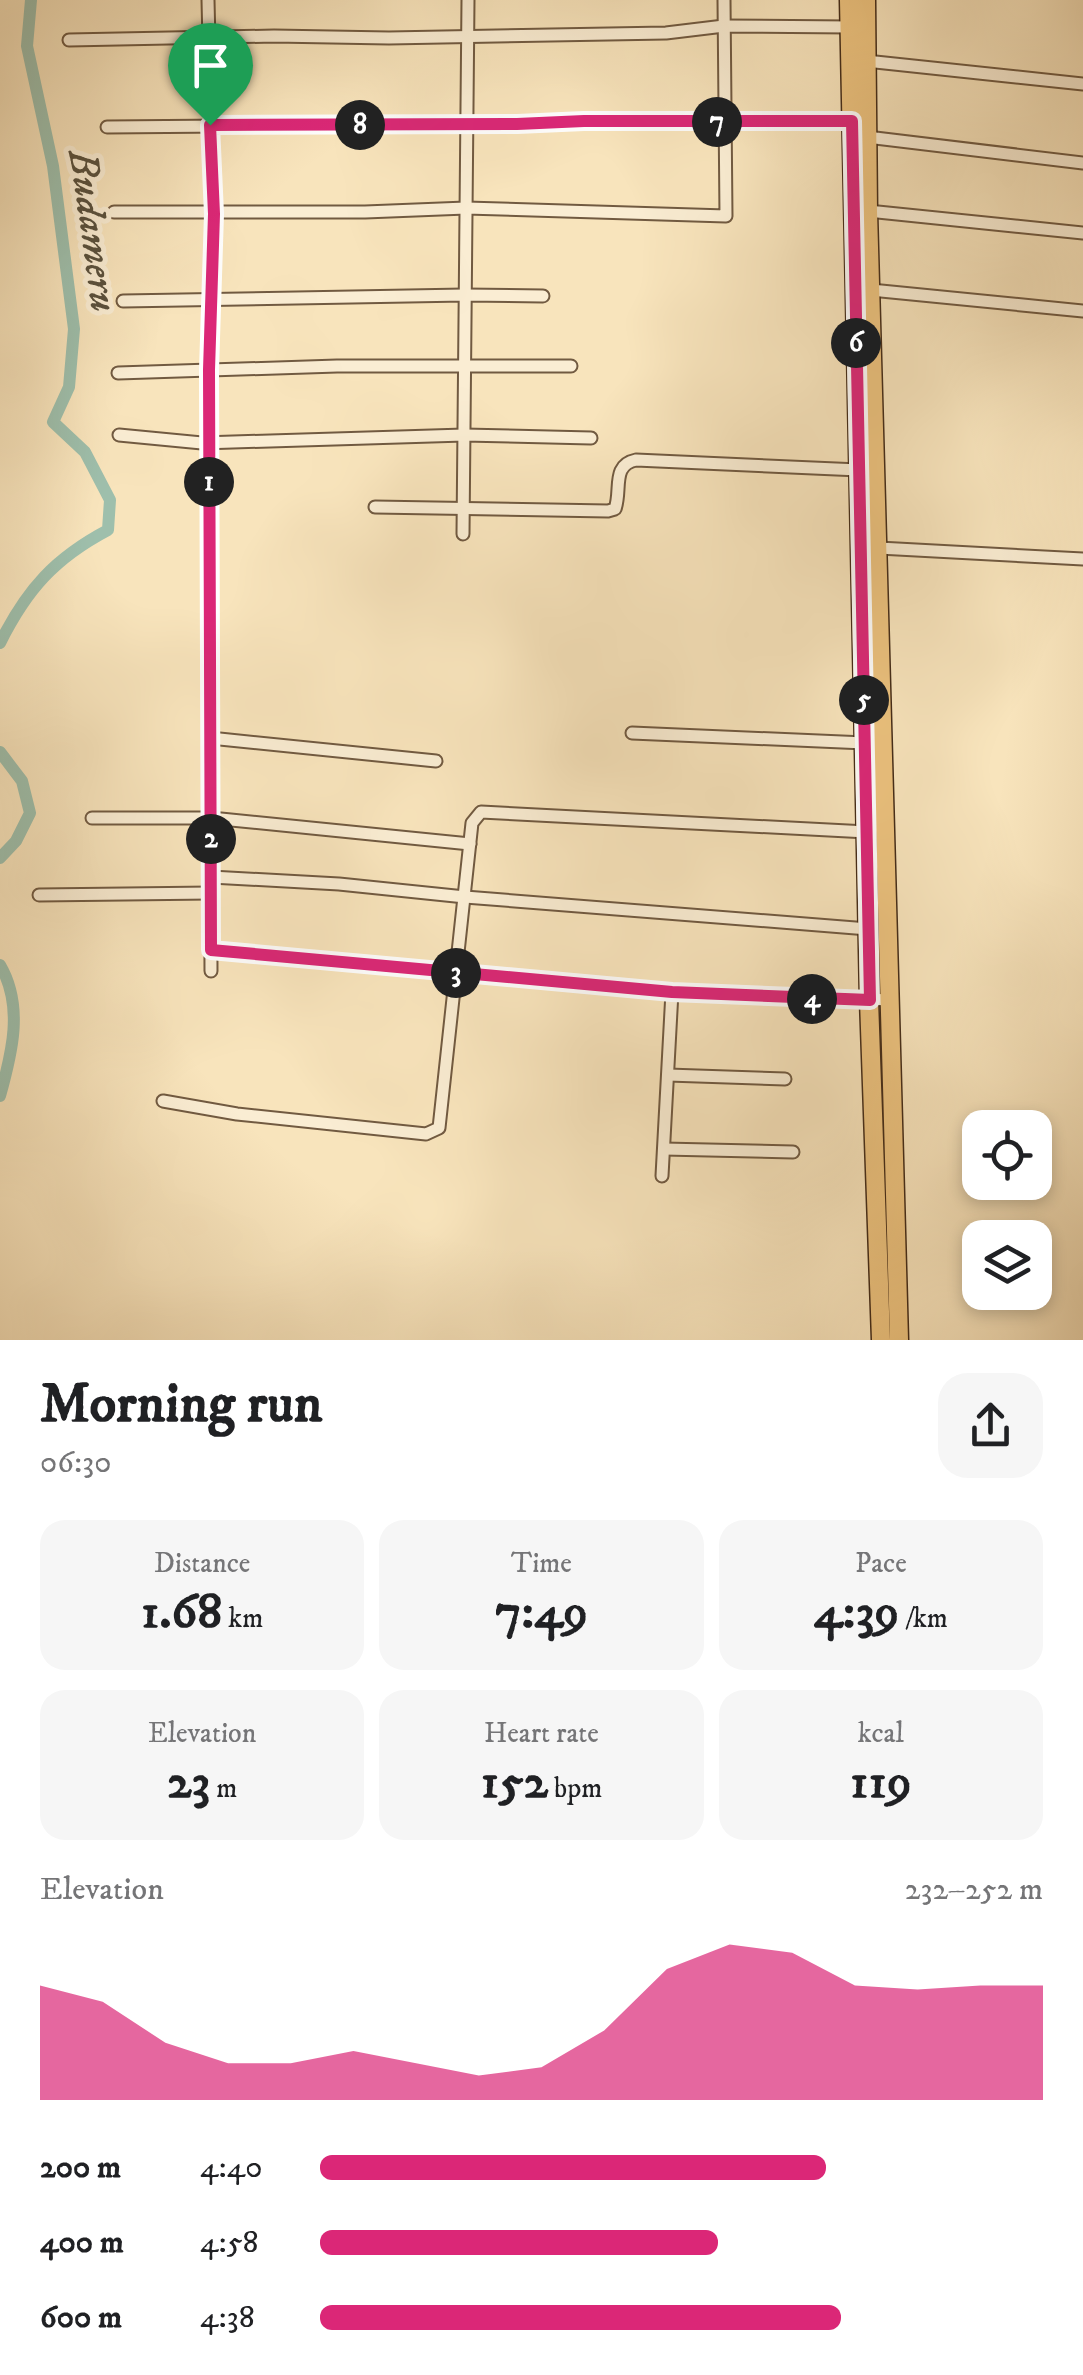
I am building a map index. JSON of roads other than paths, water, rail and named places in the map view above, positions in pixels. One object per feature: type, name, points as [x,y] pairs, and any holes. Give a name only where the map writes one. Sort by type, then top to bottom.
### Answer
[{"type":"main road","points":[[849,0],[880,1340]]},
{"type":"main road","points":[[866,0],[868,211],[900,1340]]},
{"type":"street","points":[[208,0],[214,214],[209,370],[211,971]]},
{"type":"street","points":[[463,534],[468,0]]},
{"type":"street","points":[[114,212],[214,214],[466,208],[726,216],[724,0]]},
{"type":"street","points":[[68,40],[389,38],[666,32],[724,26],[850,27]]},
{"type":"street","points":[[866,61],[1083,84]]},
{"type":"street","points":[[107,127],[852,121]]},
{"type":"street","points":[[867,138],[1083,163]]},
{"type":"street","points":[[868,211],[1083,233]]},
{"type":"street","points":[[871,290],[1083,311]]},
{"type":"street","points":[[122,301],[543,296]]},
{"type":"street","points":[[118,373],[464,364],[571,366]]},
{"type":"street","points":[[119,434],[209,443],[464,435],[591,438]]},
{"type":"street","points":[[375,507],[608,511],[616,509],[618,503],[620,469],[626,462],[636,460],[859,470]]},
{"type":"street","points":[[879,548],[1083,558]]},
{"type":"street","points":[[632,733],[865,742]]},
{"type":"street","points":[[210,738],[436,761]]},
{"type":"street","points":[[163,1101],[236,1114],[433,1132],[442,1123],[476,815],[490,810],[867,832]]},
{"type":"street","points":[[92,818],[210,818],[470,844]]},
{"type":"street","points":[[211,878],[338,884],[465,898],[868,929]]},
{"type":"street","points":[[38,894],[211,893]]},
{"type":"street","points":[[211,950],[672,992],[891,1000]]},
{"type":"street","points":[[662,1176],[672,992]]},
{"type":"street","points":[[668,1075],[785,1079]]},
{"type":"street","points":[[664,1149],[793,1152]]},
{"type":"waterway","name":"Budameru","points":[[0,643],[21,606],[44,577],[108,530],[110,500],[85,452],[53,422],[69,387],[74,329],[53,166],[27,46],[31,0]]},
{"type":"waterway","name":"Budameru","points":[[0,752],[22,781],[30,813],[16,841],[0,858]]},
{"type":"waterway","name":"Budameru","points":[[0,965],[14,1013],[12,1046],[0,1096]]}]
